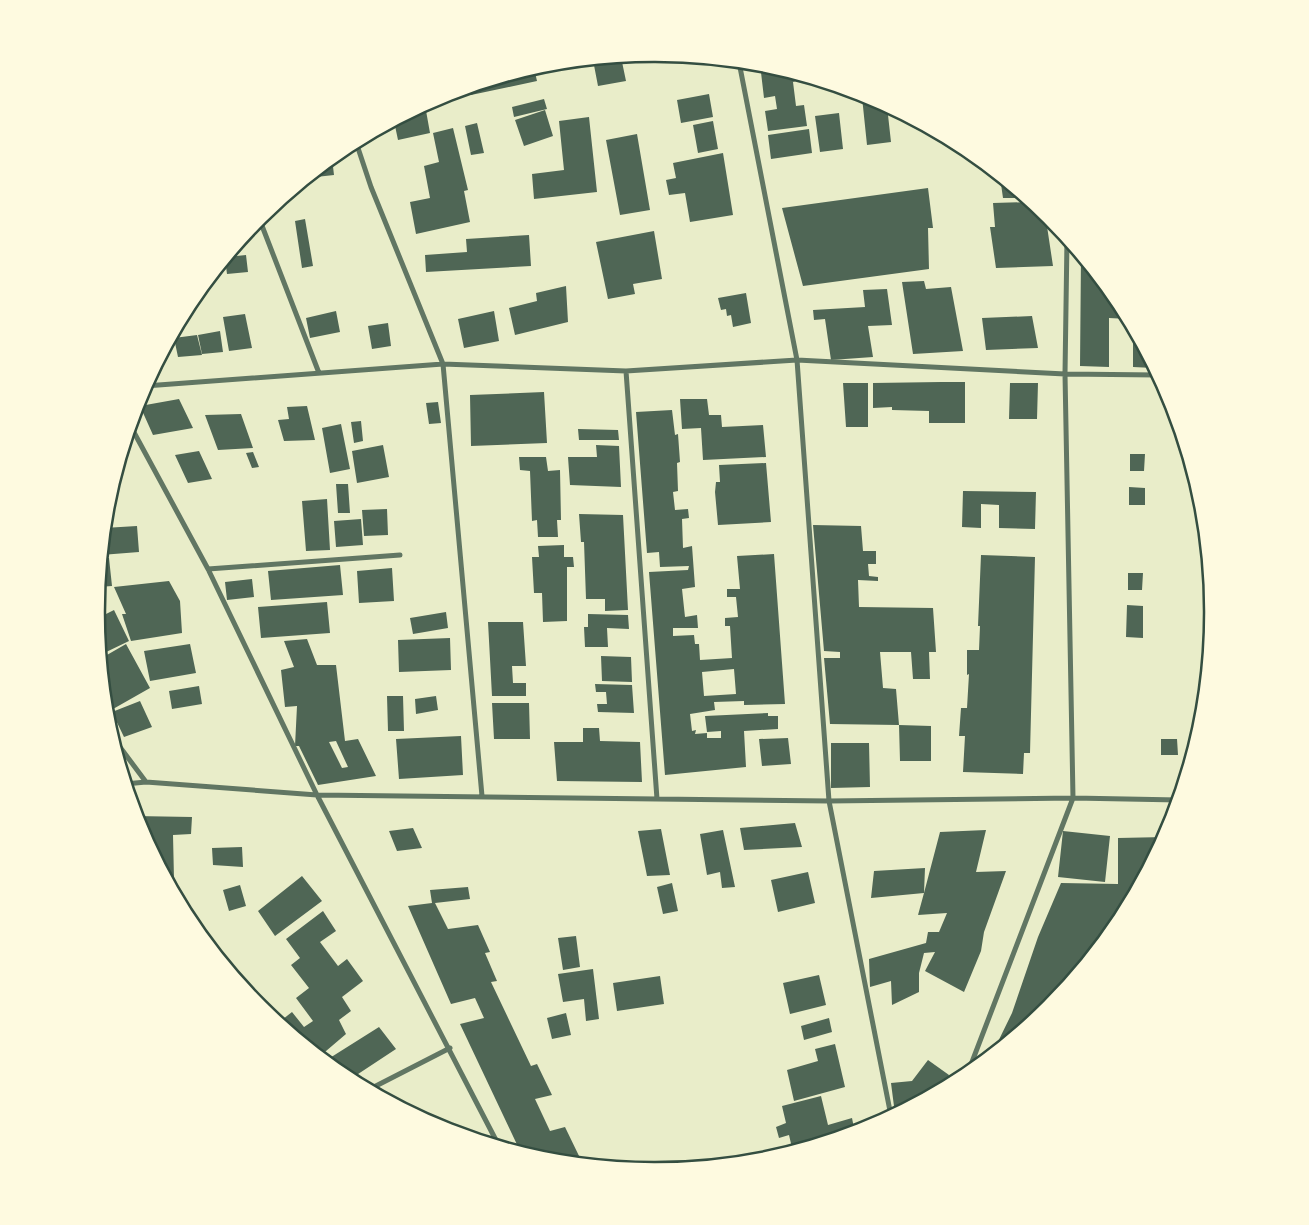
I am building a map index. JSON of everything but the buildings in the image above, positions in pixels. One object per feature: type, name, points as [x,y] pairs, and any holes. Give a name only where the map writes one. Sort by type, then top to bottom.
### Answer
[{"type":"street","points":[[740,69],[797,360],[829,801],[890,1110]]},
{"type":"street","points":[[358,149],[371,187],[443,364],[482,796]]},
{"type":"street","points":[[263,227],[319,373]]},
{"type":"street","points":[[972,1061],[1073,798],[1065,374],[1067,249]]},
{"type":"street","points":[[154,385],[443,364],[626,371],[797,360],[1065,374],[1150,374]]},
{"type":"street","points":[[626,371],[657,799]]},
{"type":"street","points":[[135,434],[208,569],[317,795],[450,1048],[495,1139]]},
{"type":"street","points":[[208,569],[400,555]]},
{"type":"street","points":[[122,749],[146,782]]},
{"type":"street","points":[[132,783],[146,782],[317,795],[829,801],[1073,798],[1171,800]]},
{"type":"street","points":[[375,1086],[450,1048]]}]
